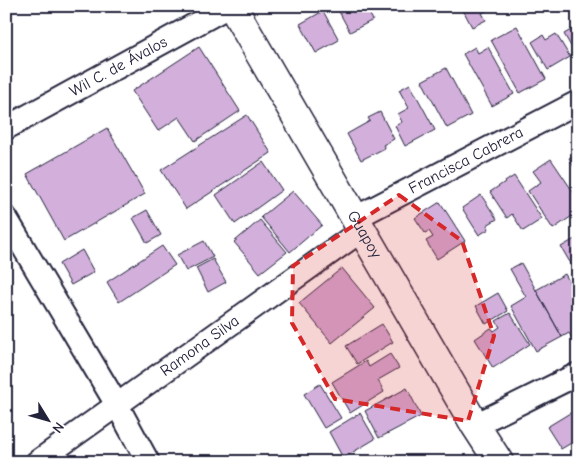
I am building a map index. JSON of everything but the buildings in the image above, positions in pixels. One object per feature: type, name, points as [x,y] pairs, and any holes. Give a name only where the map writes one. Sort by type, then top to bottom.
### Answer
[{"type":"main road","name":"Guapoy","points":[[230,6],[475,425],[499,462]]},
{"type":"street","name":"Wil C. de Ávalos","points":[[6,128],[230,6]]},
{"type":"street","name":"Francisca Cabrera","points":[[359,224],[578,102]]},
{"type":"street","points":[[6,218],[117,405],[148,462]]},
{"type":"street","name":"Ramona Silva","points":[[37,462],[117,405],[359,224]]},
{"type":"street","points":[[475,425],[578,374]]},
{"type":"highlighted area","points":[[399,195],[462,241],[494,336],[468,421],[335,399],[292,323],[293,266]]}]
